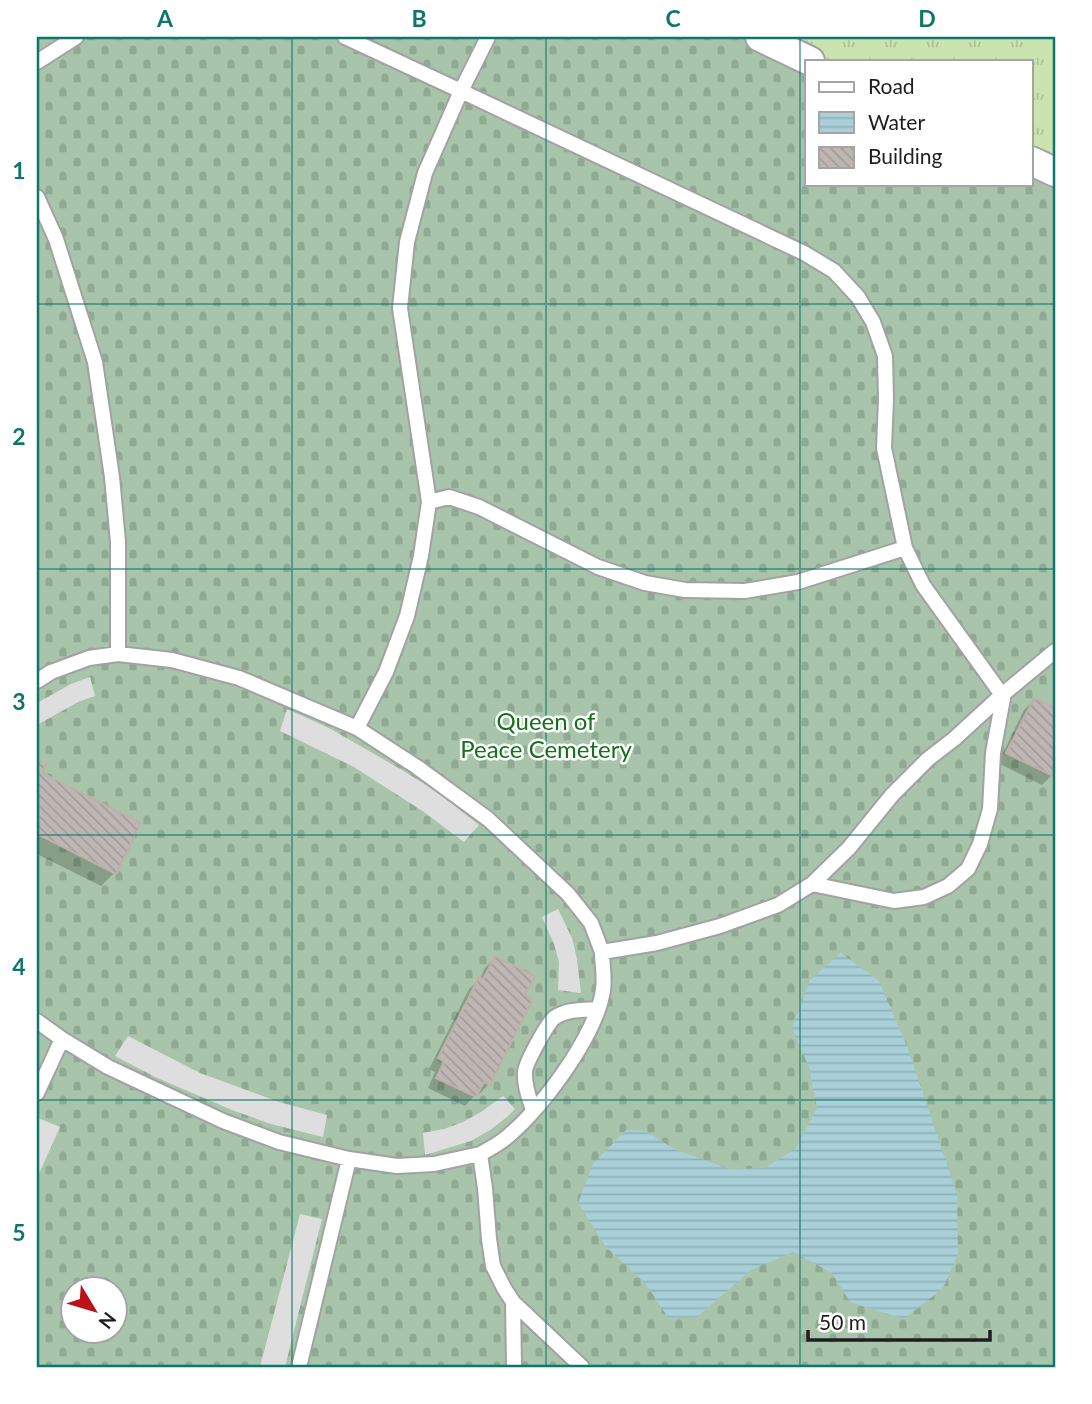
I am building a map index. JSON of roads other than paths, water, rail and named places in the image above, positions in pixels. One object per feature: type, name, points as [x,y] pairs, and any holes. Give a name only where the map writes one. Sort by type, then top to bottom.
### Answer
[{"type":"street","points":[[760,37],[808,60]]},
{"type":"street","points":[[1032,162],[1055,173]]},
{"type":"lane","points":[[37,62],[76,37]]},
{"type":"lane","points":[[345,37],[804,253],[834,271],[858,297],[873,323],[885,356],[884,447],[905,548],[923,585],[1003,694],[993,754],[990,808],[980,844],[968,869],[948,886],[924,897],[894,901],[812,884]]},
{"type":"lane","points":[[357,728],[386,672],[407,616],[421,556],[429,502],[400,308],[407,242],[425,173],[488,37]]},
{"type":"lane","points":[[37,197],[56,239],[95,362],[112,477],[118,542],[118,654]]},
{"type":"lane","points":[[429,502],[449,497],[479,507],[598,567],[645,583],[685,590],[745,591],[798,582],[905,548]]},
{"type":"lane","points":[[602,952],[657,943],[720,926],[778,905],[812,884],[849,848],[892,795],[928,759],[1055,651]]},
{"type":"lane","points":[[37,681],[51,672],[89,658],[118,654],[172,660],[239,678],[357,728],[417,767],[497,827],[568,894],[591,923],[602,952],[603,990],[594,1020],[575,1057],[522,1124],[480,1154],[434,1164],[397,1166],[349,1159],[279,1142],[223,1121],[108,1067],[37,1021]]},
{"type":"lane","points":[[533,1110],[524,1070],[540,1038],[553,1019],[570,1011],[597,1009]]},
{"type":"lane","points":[[37,1093],[62,1039]]},
{"type":"lane","points":[[480,1154],[493,1266],[513,1302],[582,1367]]},
{"type":"lane","points":[[299,1367],[349,1159]]},
{"type":"lane","points":[[513,1302],[514,1367]]},
{"type":"water","points":[[841,953],[879,981],[907,1046],[957,1194],[958,1254],[943,1288],[904,1319],[850,1302],[832,1273],[793,1252],[751,1270],[697,1317],[669,1319],[646,1284],[606,1247],[578,1203],[593,1164],[626,1130],[646,1131],[676,1150],[730,1169],[765,1168],[796,1148],[817,1108],[809,1067],[792,1028],[810,980]]},
{"type":"park label","name":"Queen of Peace Cemetery","points":[[546,736]]}]
